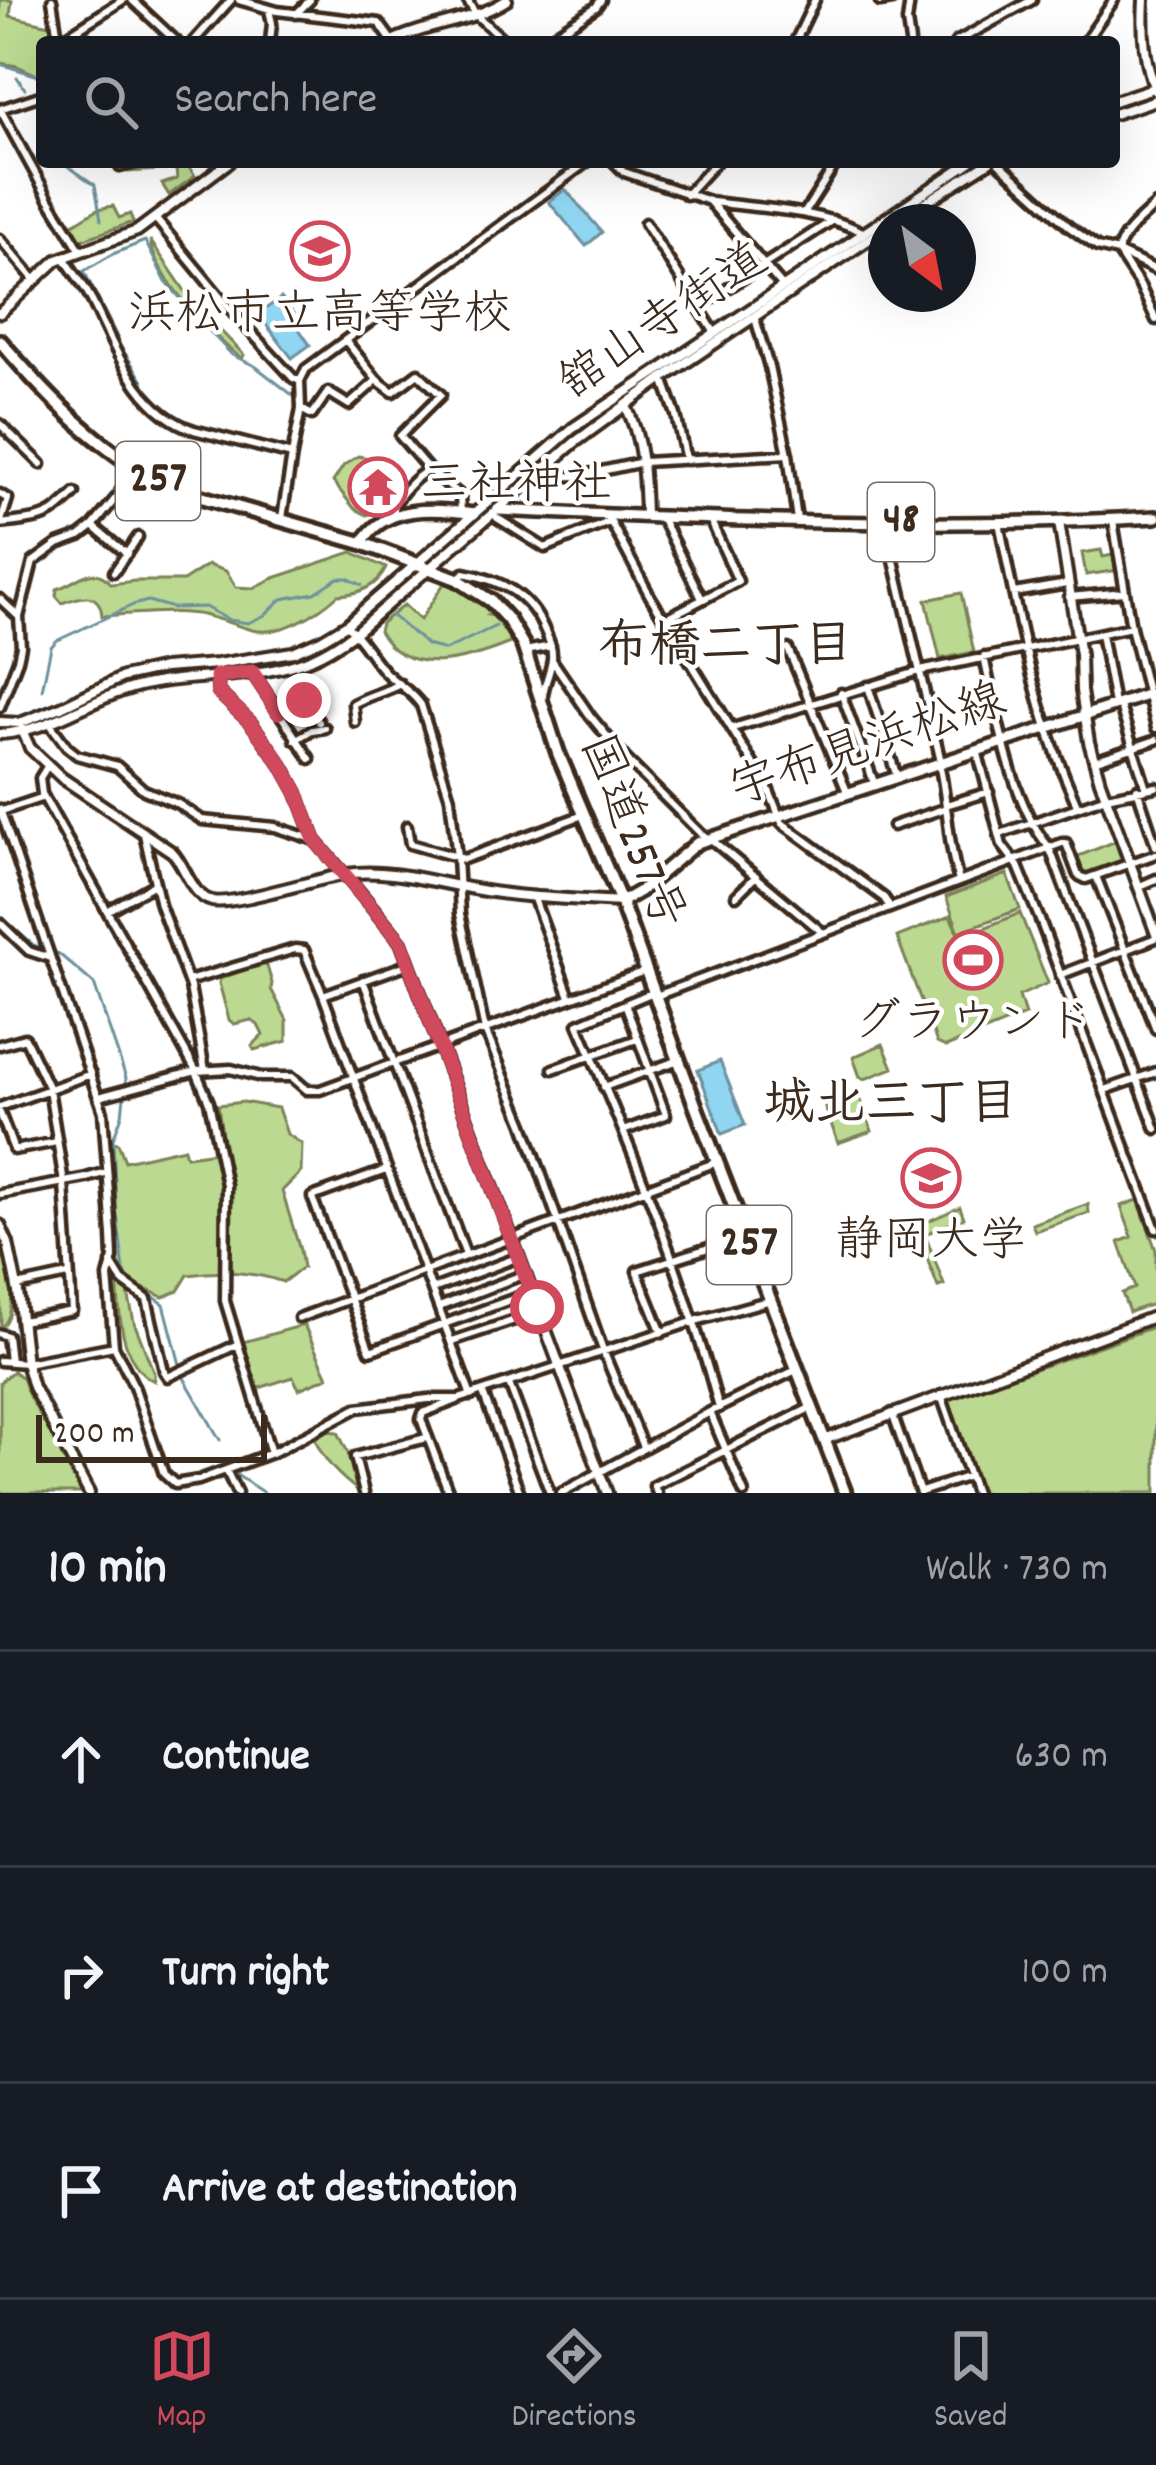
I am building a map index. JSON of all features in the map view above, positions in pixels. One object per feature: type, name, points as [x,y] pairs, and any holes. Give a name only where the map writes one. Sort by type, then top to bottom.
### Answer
[{"type":"highway","name":"国道257号","points":[[0,341],[67,415],[135,468],[176,490],[362,543],[458,579],[491,601],[508,620],[525,651],[547,724],[621,902],[845,1493]]},
{"type":"main road","points":[[362,543],[381,522],[395,515],[474,514]]},
{"type":"main road","name":"48","points":[[497,514],[884,522],[1156,517]]},
{"type":"main road","name":"宇布見浜松線","points":[[621,902],[695,844],[1151,693]]},
{"type":"street","points":[[52,0],[58,36]]},
{"type":"street","points":[[69,36],[108,4],[127,0],[170,36]]},
{"type":"street","points":[[199,36],[235,0],[269,10],[379,23],[388,36]]},
{"type":"street","points":[[296,14],[310,0]]},
{"type":"street","points":[[466,0],[499,36]]},
{"type":"street","points":[[405,36],[477,16],[507,0]]},
{"type":"street","points":[[552,36],[601,0]]},
{"type":"street","points":[[798,36],[815,0]]},
{"type":"street","points":[[880,0],[892,0]]},
{"type":"street","points":[[909,36],[910,0]]},
{"type":"street","points":[[967,36],[1033,0]]},
{"type":"street","points":[[1089,36],[1114,0]]},
{"type":"street","points":[[1144,0],[1145,60],[1155,92]]},
{"type":"street","points":[[269,10],[271,36]]},
{"type":"street","points":[[77,30],[84,36]]},
{"type":"street","points":[[1120,100],[1155,92]]},
{"type":"street","points":[[1120,111],[1155,92]]},
{"type":"street","points":[[36,97],[0,109],[81,251]]},
{"type":"street","points":[[0,313],[52,262],[137,231],[221,168]]},
{"type":"street","points":[[282,521],[301,409],[300,381],[306,369],[579,168]]},
{"type":"street","points":[[620,168],[709,202],[805,212],[865,232]]},
{"type":"street","points":[[686,195],[711,168]]},
{"type":"street","points":[[805,212],[833,168]]},
{"type":"street","name":"舘山寺街道","points":[[423,566],[474,514],[573,428],[663,378],[754,318],[957,168]]},
{"type":"street","points":[[923,204],[980,168]]},
{"type":"street","points":[[1004,168],[1097,247],[1156,270]]},
{"type":"street","points":[[709,202],[786,292]]},
{"type":"street","points":[[1118,252],[1123,238],[1156,205]]},
{"type":"street","points":[[152,220],[300,381]]},
{"type":"street","points":[[699,307],[833,220]]},
{"type":"street","points":[[645,223],[716,333]]},
{"type":"street","points":[[0,239],[34,279]]},
{"type":"street","name":"舘山寺街道","points":[[423,566],[497,514],[623,401],[716,333],[868,240]]},
{"type":"street","points":[[1118,252],[1156,320]]},
{"type":"street","points":[[64,257],[130,375],[166,415],[194,430],[292,455]]},
{"type":"street","points":[[754,318],[788,454],[797,520]]},
{"type":"street","points":[[345,341],[393,392],[418,373],[441,394],[400,436],[460,495],[461,512]]},
{"type":"street","points":[[663,378],[686,460]]},
{"type":"street","points":[[301,409],[312,415],[328,392],[349,405],[377,380]]},
{"type":"street","points":[[623,401],[643,462],[645,516]]},
{"type":"street","points":[[0,424],[41,464]]},
{"type":"street","points":[[534,477],[578,476],[643,462],[788,454]]},
{"type":"street","points":[[0,707],[4,681],[22,646],[19,617],[33,562],[93,526],[135,468]]},
{"type":"street","points":[[395,515],[393,505],[402,493],[430,470]]},
{"type":"street","points":[[0,494],[8,500],[0,524],[46,518],[75,493]]},
{"type":"street","points":[[497,514],[545,548],[608,519],[733,728],[782,823],[890,907]]},
{"type":"street","points":[[661,517],[702,599]]},
{"type":"street","points":[[664,619],[739,581],[710,518]]},
{"type":"street","points":[[1113,520],[1131,627],[1156,728]]},
{"type":"street","points":[[884,522],[940,762],[959,881]]},
{"type":"street","points":[[999,522],[1023,649],[1077,806]]},
{"type":"street","points":[[1059,522],[1094,761],[1155,932],[1125,950],[1060,975]]},
{"type":"street","points":[[93,526],[127,554]]},
{"type":"street","points":[[114,572],[138,537]]},
{"type":"street","points":[[0,722],[21,728],[123,677],[293,652],[346,625],[423,566]]},
{"type":"street","points":[[0,734],[50,724],[135,687],[300,663],[355,632],[423,566]]},
{"type":"street","points":[[458,579],[464,573],[473,574],[516,590],[536,612],[552,660],[626,759],[702,835],[822,932]]},
{"type":"street","points":[[1014,593],[1067,584]]},
{"type":"street","points":[[1069,597],[1125,592]]},
{"type":"street","points":[[0,598],[19,617]]},
{"type":"street","points":[[346,625],[383,670],[421,705],[450,798],[458,886],[484,1030],[524,1124],[604,1353],[644,1448]]},
{"type":"street","points":[[733,728],[920,671],[1131,627]]},
{"type":"street","points":[[719,1408],[672,1258],[578,1024],[1049,847],[1066,843],[1081,878],[1130,864],[1156,850],[1146,788],[1117,704],[1100,634]]},
{"type":"street","points":[[525,651],[550,646]]},
{"type":"street","points":[[788,649],[848,794]]},
{"type":"street","points":[[984,657],[1002,741],[1033,821],[1049,847],[1156,1129]]},
{"type":"street","points":[[542,702],[552,660]]},
{"type":"street","points":[[217,664],[218,692],[251,723],[282,765],[315,840],[401,942],[607,1493]]},
{"type":"street","points":[[252,672],[310,758]]},
{"type":"street","points":[[355,722],[356,700],[400,684]]},
{"type":"street","points":[[868,686],[897,777]]},
{"type":"street","points":[[841,693],[874,785]]},
{"type":"street","points":[[278,712],[302,699],[322,725],[296,740]]},
{"type":"street","points":[[50,724],[77,754],[117,766],[144,790],[202,820],[275,827],[315,840]]},
{"type":"street","points":[[21,728],[30,748],[62,778],[172,852],[196,889],[211,901],[373,871],[533,896],[621,902]]},
{"type":"street","points":[[1094,761],[1156,740]]},
{"type":"street","points":[[977,749],[1002,845],[1018,866],[1156,1229]]},
{"type":"street","points":[[48,765],[39,784],[44,796],[200,1071]]},
{"type":"street","points":[[1000,834],[1106,796],[1146,788]]},
{"type":"street","points":[[893,826],[989,792]]},
{"type":"street","points":[[44,796],[0,811],[106,1127],[114,1346],[134,1386],[164,1474],[175,1484],[183,1484],[226,1470],[271,1453],[357,1408],[459,1399]]},
{"type":"street","points":[[407,826],[410,844],[464,859],[583,815]]},
{"type":"street","points":[[143,834],[188,981],[200,1071],[226,1185],[225,1293],[271,1453]]},
{"type":"street","points":[[736,896],[757,876]]},
{"type":"street","points":[[1096,876],[1156,1030]]},
{"type":"street","points":[[1138,886],[1156,879]]},
{"type":"street","points":[[107,911],[155,884]]},
{"type":"street","points":[[533,896],[570,997]]},
{"type":"street","points":[[0,923],[29,951],[50,953]]},
{"type":"street","points":[[188,981],[304,950],[471,1396]]},
{"type":"street","points":[[323,994],[409,964]]},
{"type":"street","points":[[98,1097],[200,1071],[231,1069],[260,1077],[292,1077],[313,1092],[646,970]]},
{"type":"street","points":[[363,980],[466,1255]]},
{"type":"street","points":[[623,1131],[666,1115],[626,1006]]},
{"type":"street","points":[[0,1045],[25,1038],[49,1089],[64,1183],[72,1311],[22,1321]]},
{"type":"street","points":[[553,1069],[638,1039]]},
{"type":"street","points":[[604,1088],[679,1060]]},
{"type":"street","points":[[1105,1090],[1156,1072]]},
{"type":"street","points":[[57,1142],[14,1150],[0,1110],[91,1074]]},
{"type":"street","points":[[299,1318],[717,1162]]},
{"type":"street","points":[[388,1170],[312,1197],[370,1351],[532,1292]]},
{"type":"street","points":[[0,1194],[106,1172]]},
{"type":"street","points":[[0,1225],[17,1286],[33,1387],[89,1493]]},
{"type":"street","points":[[662,1333],[638,1271],[746,1236]]},
{"type":"street","points":[[433,1289],[519,1257]]},
{"type":"street","points":[[111,1263],[122,1281],[146,1299],[166,1376],[238,1344]]},
{"type":"street","points":[[439,1307],[525,1274]]},
{"type":"street","points":[[17,1286],[68,1275]]},
{"type":"street","points":[[449,1493],[422,1413],[771,1300]]},
{"type":"street","points":[[452,1341],[539,1312]]},
{"type":"street","points":[[824,1439],[1156,1316]]},
{"type":"street","points":[[0,1334],[7,1336],[10,1363]]},
{"type":"street","points":[[0,1361],[26,1363],[114,1346]]},
{"type":"street","points":[[561,1493],[796,1370]]},
{"type":"street","points":[[509,1383],[550,1493]]},
{"type":"street","points":[[483,1393],[520,1493]]},
{"type":"street","points":[[941,1395],[975,1493]]},
{"type":"street","points":[[656,1493],[654,1486],[811,1408]]},
{"type":"street","points":[[710,1412],[744,1493]]},
{"type":"street","points":[[892,1413],[920,1493],[969,1476]]},
{"type":"street","points":[[364,1493],[355,1457],[428,1438]]},
{"type":"street","points":[[226,1470],[237,1493]]},
{"type":"green space","points":[[0,0],[12,0],[10,16],[50,25],[53,36],[36,36],[36,74],[0,63]]},
{"type":"green space","points":[[189,168],[195,176],[169,195],[162,184],[177,179],[176,169],[126,169]]},
{"type":"green space","points":[[113,206],[119,218],[130,214],[133,222],[79,241],[70,226],[98,209]]},
{"type":"green space","points":[[150,240],[192,301],[244,355],[242,359],[173,287]]},
{"type":"green space","points":[[358,456],[385,466],[395,475],[400,490],[390,505],[367,515],[354,508],[333,482],[344,465]]},
{"type":"green space","points":[[1101,550],[1103,557],[1117,554],[1119,570],[1086,575],[1082,553]]},
{"type":"green space","points":[[352,552],[386,568],[378,580],[360,591],[338,595],[310,616],[275,630],[252,630],[185,613],[102,616],[93,599],[62,603],[56,596],[57,589],[86,575],[98,574],[112,584],[183,581],[208,565],[226,571],[236,587],[253,588]]},
{"type":"green space","points":[[445,582],[491,612],[488,615],[494,616],[510,643],[439,662],[405,656],[391,646],[379,631],[381,623],[404,605],[420,620]]},
{"type":"green space","points":[[961,593],[974,652],[940,659],[926,600]]},
{"type":"green space","points":[[1116,841],[1122,862],[1083,873],[1076,857]]},
{"type":"green space","points":[[1007,874],[1020,909],[959,932],[946,897]]},
{"type":"green space","name":"グラウンド","points":[[1020,913],[1048,983],[1019,996],[1025,1015],[946,1047],[937,1043],[897,937],[950,916],[960,938]]},
{"type":"green space","points":[[260,963],[267,966],[271,989],[287,1020],[287,1041],[254,1050],[252,1046],[263,1035],[258,1025],[251,1020],[234,1024],[229,1020],[219,983]]},
{"type":"green space","points":[[883,1044],[893,1068],[860,1077],[853,1057]]},
{"type":"green space","points":[[859,1095],[872,1131],[838,1143],[825,1107]]},
{"type":"green space","points":[[243,1102],[278,1108],[287,1134],[302,1144],[301,1172],[282,1191],[303,1267],[283,1282],[236,1272],[188,1275],[178,1291],[163,1297],[143,1288],[127,1288],[154,1381],[131,1357],[120,1320],[108,1141],[118,1143],[125,1161],[184,1148],[186,1156],[224,1151],[218,1105]]},
{"type":"green space","points":[[1138,1200],[1156,1250],[1156,1303],[1129,1312],[1122,1293],[1135,1288],[1119,1242],[1132,1237],[1121,1206]]},
{"type":"green space","points":[[1088,1204],[1089,1213],[1035,1231],[1032,1224]]},
{"type":"green space","points":[[960,1207],[964,1218],[925,1234],[944,1285],[938,1287],[916,1230]]},
{"type":"green space","points":[[0,1245],[12,1299],[1,1329]]},
{"type":"green space","points":[[304,1325],[328,1377],[299,1389],[293,1377],[256,1389],[243,1342]]},
{"type":"green space","points":[[1156,1326],[1156,1493],[979,1493],[945,1401]]},
{"type":"green space","points":[[13,1371],[22,1378],[85,1493],[0,1493],[0,1382]]},
{"type":"green space","points":[[324,1431],[338,1432],[369,1488],[360,1492],[328,1462],[315,1439]]},
{"type":"water","points":[[565,189],[602,232],[586,246],[549,202]]},
{"type":"water","points":[[281,298],[310,345],[292,358],[258,314]]},
{"type":"water","points":[[720,1061],[745,1125],[722,1134],[698,1070]]},
{"type":"waterway","points":[[0,64],[36,75]]},
{"type":"waterway","points":[[17,77],[25,89]]},
{"type":"waterway","points":[[71,168],[95,185],[101,220]]},
{"type":"waterway","points":[[119,341],[84,271],[145,241],[166,282],[232,355],[255,366],[295,397]]},
{"type":"waterway","points":[[123,350],[144,383]]},
{"type":"waterway","points":[[42,690],[56,641],[133,605],[148,601],[173,608],[205,607],[229,620],[248,623],[282,599],[315,593],[338,578],[362,585]]},
{"type":"waterway","points":[[391,615],[427,645],[445,650],[496,626]]},
{"type":"waterway","points":[[0,915],[33,945],[59,954],[94,984],[126,1078],[122,1115],[113,1139],[124,1270],[129,1280],[164,1304],[183,1376],[220,1440]]},
{"type":"waterway","points":[[235,1474],[264,1493]]},
{"type":"place","name":"浜松市立高等学校","points":[[320,251]]},
{"type":"place","name":"三社神社","points":[[378,487]]},
{"type":"place","name":"グラウンド","points":[[973,960]]},
{"type":"place","name":"静岡大学","points":[[931,1178]]},
{"type":"district","name":"布橋二丁目","points":[[726,650]]},
{"type":"district","name":"城北三丁目","points":[[891,1108]]},
{"type":"route","points":[[304,700],[278,712],[252,672],[217,676],[218,692],[251,723],[282,765],[315,840],[401,942],[537,1307]]}]
